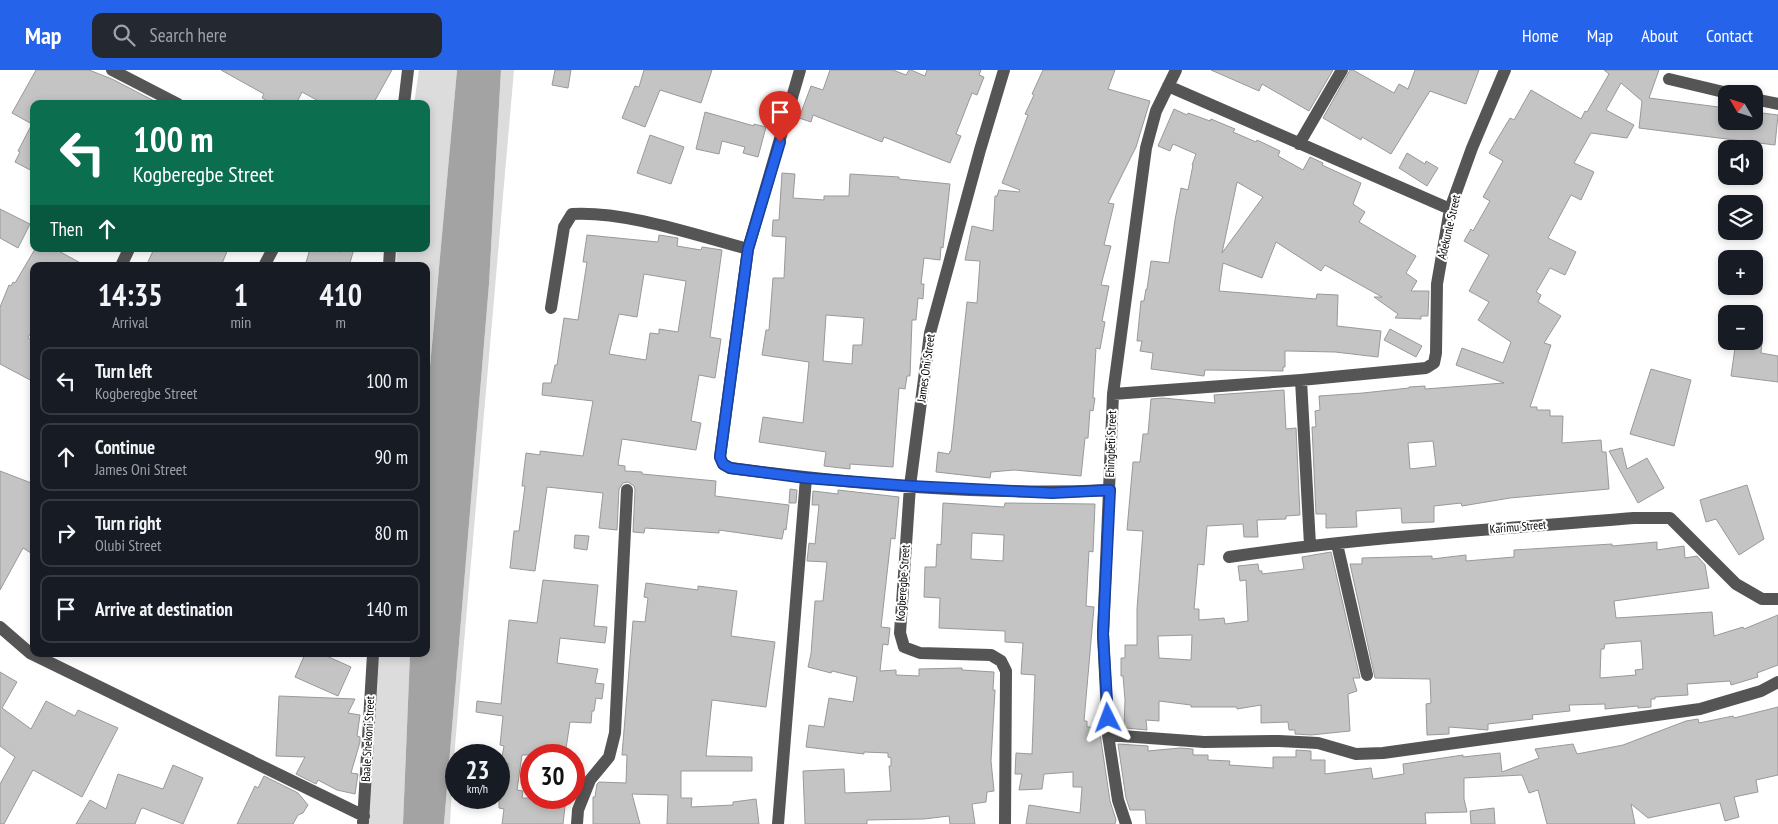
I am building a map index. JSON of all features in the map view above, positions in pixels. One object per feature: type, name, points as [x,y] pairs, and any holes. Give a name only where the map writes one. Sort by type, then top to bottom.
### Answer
[{"type":"street","points":[[112,70],[170,100]]},
{"type":"street","points":[[404,100],[408,70]]},
{"type":"street","points":[[800,70],[748,249],[720,457],[723,464],[730,468],[806,478],[910,486],[1052,493],[1110,490]]},
{"type":"street","name":"James Oni Street","points":[[910,486],[930,333],[1004,70]]},
{"type":"street","name":"Ehingbeti Street","points":[[1126,824],[1118,800],[1108,735],[1103,634],[1113,394],[1146,148],[1156,111],[1176,70]]},
{"type":"street","points":[[1299,144],[1342,70]]},
{"type":"street","name":"Adekunle Street","points":[[1301,380],[1426,368],[1434,363],[1436,352],[1437,284],[1450,209],[1472,148],[1505,70]]},
{"type":"street","points":[[1670,79],[1718,91]]},
{"type":"street","points":[[1168,86],[1450,209]]},
{"type":"street","points":[[1763,101],[1778,104]]},
{"type":"street","points":[[550,308],[564,227],[572,214],[584,213],[633,220],[748,249]]},
{"type":"street","points":[[1113,394],[1301,380],[1310,545]]},
{"type":"street","points":[[778,824],[806,478]]},
{"type":"street","name":"Kogberegbe Street","points":[[910,486],[900,633],[904,647],[920,653],[991,655],[1001,661],[1006,671],[1005,824]]},
{"type":"street","points":[[578,824],[578,810],[590,780],[609,757],[615,733],[627,490]]},
{"type":"street","name":"Karimu Street","points":[[1229,557],[1310,545],[1624,518],[1670,518],[1736,584],[1762,599],[1778,599]]},
{"type":"street","points":[[1337,544],[1367,676]]},
{"type":"street","points":[[0,627],[30,654]]},
{"type":"street","points":[[36,657],[363,820]]},
{"type":"street","name":"Baale Shekoni Street","points":[[363,820],[373,657]]},
{"type":"street","points":[[1108,735],[1204,742],[1279,741],[1318,743],[1356,754],[1383,754],[1700,709],[1760,691],[1778,682]]},
{"type":"shaded area","points":[[419,70],[457,70],[430,367],[430,262],[396,262],[397,252],[430,252],[430,100],[415,100]]},
{"type":"shaded area","points":[[457,70],[501,70],[489,284],[451,744],[445,744],[444,824],[403,824],[410,657],[430,657],[430,367]]},
{"type":"shaded area","points":[[501,70],[514,70],[455,744],[451,744],[489,284]]},
{"type":"shaded area","points":[[374,657],[410,657],[403,824],[364,824]]},
{"type":"shaded area","points":[[445,809],[451,809],[450,824],[444,824]]},
{"type":"building","points":[[36,70],[89,70],[112,79],[152,100],[30,100],[30,123],[12,113]]},
{"type":"building","points":[[221,70],[392,70],[375,100],[317,100],[302,92],[298,100],[266,100],[262,98],[264,94]]},
{"type":"building","points":[[555,70],[571,70],[568,88],[552,85]]},
{"type":"building","points":[[644,70],[712,70],[701,103],[660,90],[645,127],[622,118],[635,86],[639,87]]},
{"type":"building","points":[[830,70],[893,70],[906,75],[911,70],[925,76],[927,70],[981,70],[979,75],[984,77],[977,95],[972,93],[956,134],[961,136],[950,163],[884,137],[882,142],[813,115],[811,122],[799,118],[811,86],[823,90]]},
{"type":"building","points":[[1043,70],[1115,70],[1108,89],[1150,101],[1136,147],[1108,203],[1114,204],[1104,245],[1111,246],[1101,285],[1109,286],[1102,321],[1105,322],[1100,349],[1096,348],[1093,398],[1095,398],[1093,411],[1090,410],[1088,438],[1085,438],[1081,476],[1014,470],[991,472],[990,478],[936,472],[938,452],[949,454],[951,451],[967,302],[977,303],[980,261],[965,260],[972,226],[993,231],[995,196],[997,196],[999,190],[1019,192],[1020,190],[1002,183],[1028,115],[1025,114],[1034,95],[1032,94]]},
{"type":"building","points":[[1211,70],[1333,70],[1309,111],[1262,84],[1259,91]]},
{"type":"building","points":[[1350,70],[1394,93],[1399,84],[1408,89],[1415,70],[1479,70],[1466,104],[1430,91],[1391,154],[1362,137],[1361,140],[1323,118]]},
{"type":"building","points":[[1604,70],[1659,70],[1649,98],[1718,107],[1718,130],[1763,130],[1763,113],[1778,115],[1775,145],[1763,144],[1763,140],[1735,140],[1639,128],[1642,101],[1621,83],[1606,110],[1634,125],[1627,138],[1591,133],[1574,163],[1594,172],[1581,200],[1571,195],[1548,238],[1576,252],[1565,275],[1550,268],[1536,292],[1541,295],[1538,302],[1561,316],[1544,343],[1551,345],[1530,407],[1537,407],[1537,410],[1550,410],[1550,416],[1563,416],[1562,443],[1601,440],[1602,452],[1606,452],[1609,489],[1510,498],[1462,506],[1461,503],[1434,506],[1434,522],[1402,523],[1401,508],[1356,511],[1357,527],[1326,528],[1326,514],[1316,514],[1312,427],[1316,427],[1315,411],[1320,410],[1319,396],[1409,387],[1425,386],[1425,389],[1504,383],[1456,365],[1462,348],[1503,363],[1511,342],[1478,320],[1489,302],[1469,291],[1489,255],[1464,241],[1471,229],[1473,231],[1490,201],[1483,197],[1503,161],[1489,153],[1510,118],[1514,120],[1531,90],[1581,119],[1585,111],[1587,112],[1609,74]],"holes":[[[1433,441],[1436,466],[1410,469],[1408,443]]]},
{"type":"building","points":[[1174,109],[1187,115],[1188,113],[1210,121],[1211,119],[1235,129],[1233,132],[1256,142],[1257,140],[1280,151],[1278,156],[1303,170],[1310,157],[1323,163],[1322,165],[1361,183],[1353,204],[1365,212],[1359,222],[1416,256],[1406,273],[1417,281],[1411,291],[1429,291],[1428,316],[1421,316],[1421,319],[1395,318],[1398,314],[1374,297],[1382,297],[1325,265],[1321,271],[1276,242],[1262,278],[1223,263],[1219,291],[1316,299],[1317,294],[1338,295],[1337,326],[1381,331],[1378,357],[1335,352],[1285,351],[1285,367],[1283,367],[1283,371],[1205,370],[1204,376],[1151,369],[1153,353],[1140,351],[1142,341],[1137,341],[1141,301],[1144,301],[1147,289],[1151,261],[1169,263],[1181,188],[1188,190],[1192,165],[1196,154],[1173,144],[1170,151],[1158,146]],"holes":[[[1237,182],[1263,197],[1222,253]]]},
{"type":"building","points":[[705,112],[754,126],[754,124],[766,127],[758,157],[743,153],[745,147],[722,141],[719,154],[696,149]]},
{"type":"building","points":[[30,128],[30,170],[15,162],[20,152],[18,151]]},
{"type":"building","points":[[650,135],[684,147],[671,184],[637,173]]},
{"type":"building","points":[[1407,153],[1425,164],[1426,161],[1438,168],[1427,186],[1399,168]]},
{"type":"building","points":[[782,173],[795,174],[793,198],[824,200],[824,196],[849,196],[850,174],[899,177],[899,179],[950,184],[940,260],[924,258],[921,284],[924,284],[923,299],[918,298],[916,320],[912,320],[910,376],[907,376],[905,389],[899,388],[893,467],[850,464],[850,469],[824,466],[826,452],[759,442],[763,417],[803,423],[809,362],[762,355],[766,330],[769,330],[773,278],[784,278],[786,237],[772,236],[773,220],[779,220]],"holes":[[[826,315],[864,318],[862,345],[853,345],[852,364],[823,361]]]},
{"type":"building","points":[[0,209],[30,224],[18,248],[0,238]]},
{"type":"building","points":[[587,235],[658,242],[659,235],[678,238],[677,246],[701,250],[702,247],[722,250],[710,337],[721,339],[715,378],[699,375],[691,421],[701,423],[696,450],[622,439],[618,465],[625,466],[625,471],[642,472],[642,474],[716,481],[715,496],[789,505],[786,530],[784,529],[782,539],[719,530],[719,533],[645,528],[644,533],[633,532],[635,490],[634,486],[628,482],[623,483],[619,489],[617,530],[599,528],[603,493],[547,487],[535,571],[510,568],[514,531],[519,531],[525,486],[522,486],[526,453],[540,455],[540,451],[583,456],[593,401],[542,395],[543,383],[551,383],[555,365],[557,365],[564,318],[578,320],[587,262],[583,262]],"holes":[[[644,274],[686,281],[678,332],[659,329],[659,334],[650,333],[646,360],[609,354],[619,314],[637,317]]]},
{"type":"building","points":[[33,252],[60,252],[79,262],[30,262],[30,334],[28,338],[30,339],[30,380],[0,364],[0,307],[9,285],[11,286],[13,282],[15,283]]},
{"type":"building","points":[[153,252],[227,252],[223,262],[148,262]]},
{"type":"building","points":[[309,252],[353,252],[350,262],[306,262]]},
{"type":"building","points":[[1390,329],[1422,346],[1416,357],[1384,340]]},
{"type":"building","points":[[1735,350],[1761,350],[1761,353],[1778,356],[1778,382],[1731,376]]},
{"type":"building","points":[[1651,369],[1691,380],[1674,446],[1630,434]]},
{"type":"building","points":[[1284,390],[1286,429],[1296,428],[1300,515],[1286,516],[1286,519],[1257,520],[1258,537],[1244,537],[1243,524],[1207,526],[1204,565],[1198,564],[1194,609],[1199,609],[1199,620],[1224,618],[1225,624],[1248,621],[1246,580],[1240,581],[1238,566],[1258,564],[1259,571],[1262,571],[1262,574],[1304,569],[1302,557],[1331,552],[1360,678],[1353,678],[1357,691],[1348,694],[1350,731],[1311,735],[1295,734],[1295,730],[1289,730],[1288,722],[1261,723],[1261,705],[1237,709],[1237,707],[1191,707],[1191,705],[1159,701],[1159,721],[1146,720],[1147,730],[1116,727],[1124,727],[1125,700],[1123,676],[1121,676],[1121,658],[1125,658],[1125,645],[1137,645],[1137,609],[1143,531],[1127,530],[1133,462],[1140,462],[1143,434],[1148,434],[1151,399],[1163,398],[1215,403],[1214,395]],"holes":[[[1192,635],[1191,660],[1159,658],[1158,636]]]},
{"type":"building","points":[[1622,448],[1627,469],[1647,458],[1664,488],[1638,503],[1609,451]]},
{"type":"building","points":[[0,471],[30,482],[30,552],[23,548],[0,590]]},
{"type":"building","points":[[1747,485],[1764,539],[1739,555],[1716,519],[1706,522],[1700,500]]},
{"type":"building","points":[[790,489],[797,490],[796,503],[789,503]]},
{"type":"building","points":[[838,490],[899,497],[895,539],[891,538],[881,627],[890,628],[888,645],[883,644],[880,671],[896,670],[896,675],[919,676],[919,669],[962,668],[962,670],[994,672],[993,690],[995,690],[991,761],[994,791],[987,792],[986,802],[972,804],[975,824],[950,824],[949,816],[924,819],[867,820],[867,824],[805,824],[803,771],[844,769],[845,793],[891,791],[889,766],[891,766],[891,758],[888,757],[888,753],[864,752],[864,754],[806,747],[809,725],[824,727],[829,698],[853,702],[857,677],[808,667],[811,654],[815,601],[823,601],[827,562],[807,561],[809,543],[815,544],[819,505],[812,505],[813,491],[838,494]]},
{"type":"building","points":[[943,503],[1004,507],[1005,503],[1095,504],[1093,552],[1089,551],[1086,606],[1094,607],[1084,721],[1087,721],[1087,727],[1099,727],[1110,801],[1116,820],[1115,824],[1026,824],[1029,805],[1080,813],[1082,787],[1073,787],[1073,772],[1044,774],[1042,789],[1019,790],[1022,774],[1015,774],[1016,753],[1032,754],[1035,675],[1021,674],[1023,643],[1005,642],[1005,631],[939,628],[940,598],[924,597],[925,567],[936,567],[937,544],[941,545]],"holes":[[[972,533],[1004,535],[1003,561],[971,559]]]},
{"type":"building","points":[[575,535],[589,536],[587,550],[574,548]]},
{"type":"building","points":[[1657,542],[1657,550],[1684,546],[1685,558],[1697,556],[1705,565],[1709,588],[1614,601],[1616,618],[1712,612],[1714,636],[1743,627],[1744,629],[1778,615],[1778,665],[1757,673],[1758,677],[1731,685],[1730,681],[1687,684],[1688,695],[1655,697],[1655,699],[1651,699],[1651,707],[1638,708],[1638,706],[1605,709],[1605,704],[1569,705],[1570,711],[1532,715],[1533,719],[1488,724],[1488,730],[1449,727],[1449,734],[1427,735],[1426,704],[1431,703],[1430,679],[1375,678],[1350,564],[1362,564],[1362,558],[1432,556],[1432,559],[1466,555],[1466,561],[1514,557],[1514,550],[1612,544],[1612,546]],"holes":[[[1641,641],[1643,669],[1635,670],[1636,675],[1600,678],[1601,649],[1604,649],[1605,644]]]},
{"type":"building","points":[[543,580],[598,585],[594,626],[607,627],[605,643],[560,638],[557,663],[598,669],[595,683],[604,684],[602,699],[596,698],[591,723],[570,722],[567,744],[520,744],[520,769],[517,790],[520,790],[520,809],[565,809],[563,824],[502,824],[504,809],[510,809],[510,744],[500,744],[503,716],[476,712],[477,701],[501,704],[509,620],[537,623]]},
{"type":"building","points":[[646,583],[698,590],[698,586],[737,591],[731,636],[775,642],[766,707],[712,700],[706,756],[752,757],[752,771],[681,771],[681,798],[692,798],[691,807],[733,805],[733,802],[756,799],[759,824],[667,824],[668,795],[632,794],[640,824],[593,824],[593,797],[595,797],[597,784],[599,782],[626,783],[627,755],[622,755],[633,621],[645,622],[648,598],[644,597]]},
{"type":"building","points":[[304,657],[329,657],[351,667],[338,696],[295,677]]},
{"type":"building","points":[[0,672],[17,682],[2,708],[31,729],[46,701],[75,716],[78,710],[118,728],[82,797],[33,770],[4,824],[0,824],[0,784],[15,757],[0,746]]},
{"type":"building","points":[[279,696],[355,699],[348,713],[360,715],[357,736],[360,737],[360,742],[351,773],[358,774],[355,794],[337,790],[318,780],[316,784],[296,774],[305,757],[276,756]]},
{"type":"building","points":[[1778,707],[1778,775],[1756,780],[1758,792],[1734,797],[1739,817],[1725,821],[1720,803],[1648,818],[1631,804],[1635,824],[1547,824],[1538,790],[1529,793],[1522,775],[1464,778],[1464,799],[1467,812],[1425,813],[1426,824],[1146,824],[1145,810],[1130,810],[1126,798],[1118,744],[1148,746],[1148,751],[1180,748],[1193,749],[1193,755],[1208,755],[1208,760],[1230,761],[1229,765],[1273,768],[1273,757],[1296,757],[1296,750],[1311,751],[1311,760],[1325,760],[1325,774],[1371,768],[1373,779],[1404,774],[1403,764],[1463,755],[1463,757],[1500,753],[1502,772],[1539,758],[1535,749],[1573,744],[1577,754],[1623,745],[1686,721],[1698,719],[1699,723],[1733,716],[1734,718]]},
{"type":"building","points":[[173,765],[203,778],[183,824],[143,808],[135,824],[76,824],[90,800],[106,809],[118,774],[163,789]]},
{"type":"building","points":[[264,776],[298,793],[308,805],[303,813],[298,815],[293,824],[237,824],[255,786],[258,788]]},
{"type":"building","points":[[1494,808],[1495,824],[1471,824],[1470,811]]},
{"type":"route","points":[[780,142],[748,249],[720,457],[723,464],[730,468],[806,478],[910,486],[1052,493],[1110,490],[1103,634],[1108,718]]}]
